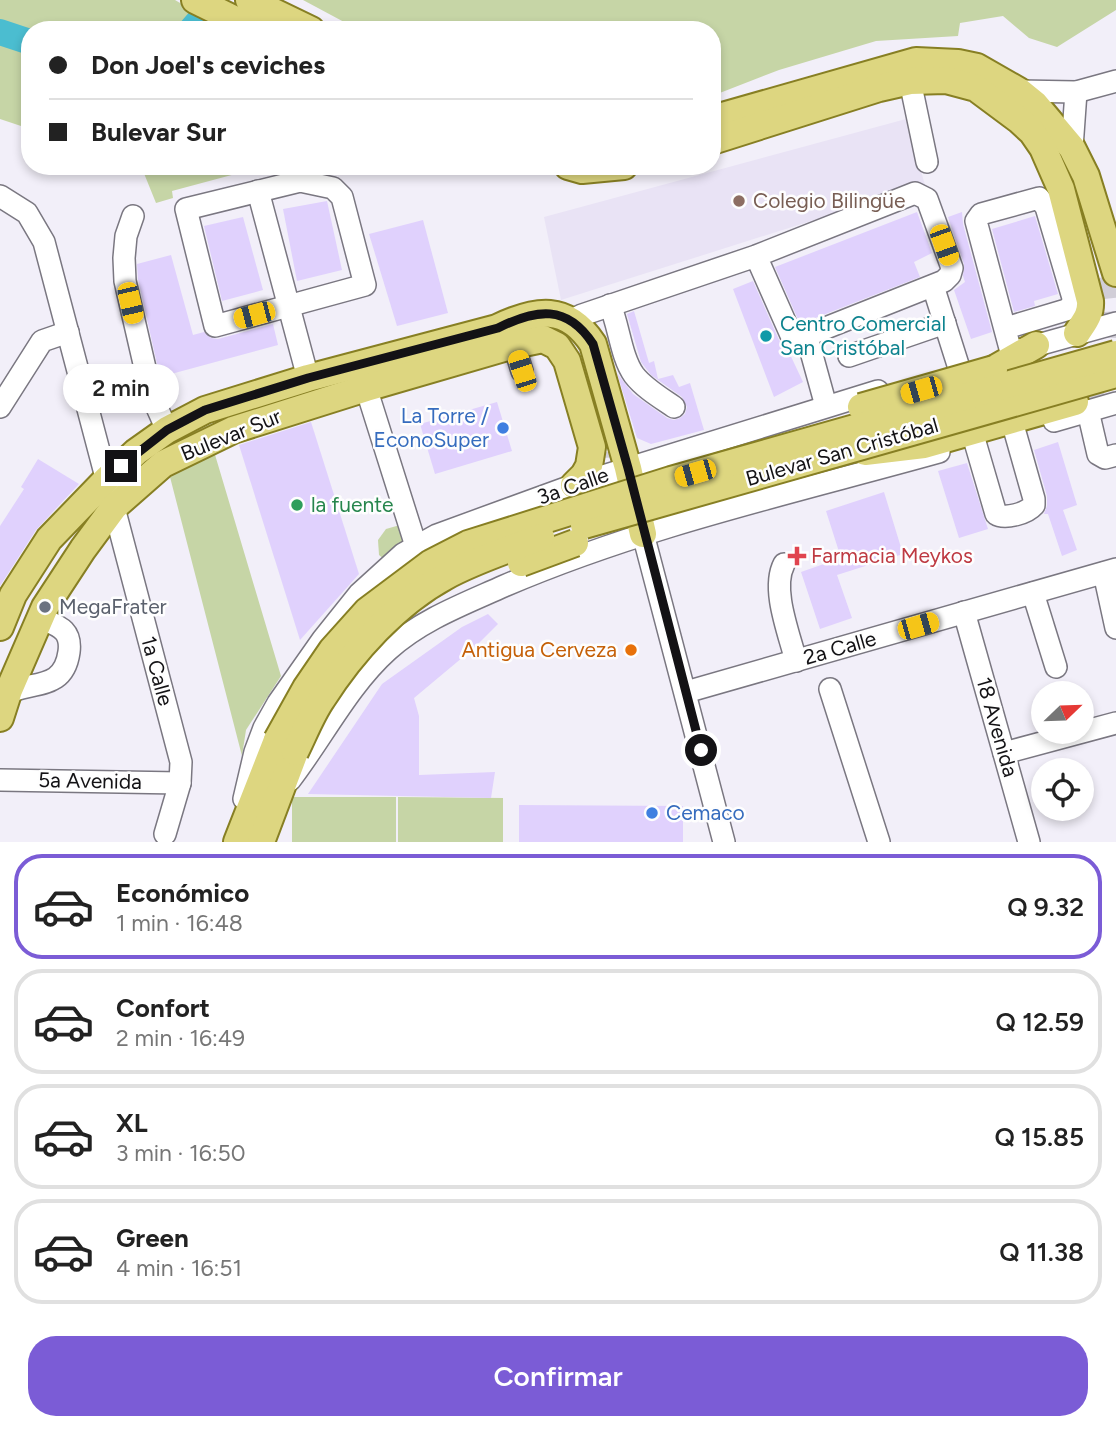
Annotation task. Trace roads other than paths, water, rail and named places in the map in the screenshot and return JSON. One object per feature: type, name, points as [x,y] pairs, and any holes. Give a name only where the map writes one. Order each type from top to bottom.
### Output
[{"type":"main road","points":[[195,0],[238,21]]},
{"type":"main road","points":[[249,0],[292,21]]},
{"type":"main road","points":[[721,137],[818,97],[916,61],[958,63],[977,67],[1019,91],[1048,117],[1066,141],[1086,211],[1110,275]]},
{"type":"main road","points":[[721,117],[910,81],[946,80],[976,88],[1032,132],[1043,148],[1061,189],[1090,301],[1091,310],[1077,333]]},
{"type":"main road","name":"Bulevar Sur","points":[[0,718],[5,693],[40,618],[82,549],[114,507],[163,464],[206,441],[292,410],[363,376],[506,336],[521,316],[556,314],[572,320]]},
{"type":"main road","points":[[572,320],[593,344],[618,460]]},
{"type":"main road","points":[[506,336],[538,326],[550,328],[571,340],[618,460],[643,534]]},
{"type":"main road","points":[[506,336],[543,339],[557,346],[567,361],[592,447],[589,466],[573,485]]},
{"type":"main road","name":"Bulevar San Cristóbal","points":[[236,842],[286,746],[306,688],[341,640],[367,611],[431,563],[468,544],[671,480],[1116,354]]},
{"type":"main road","points":[[671,480],[721,451],[1014,355]]},
{"type":"main road","name":"Bulevar San Cristóbal","points":[[261,842],[280,793],[286,746],[348,662],[420,592],[448,575],[539,538],[1116,374]]},
{"type":"main road","name":"Bulevar Sur","points":[[0,627],[13,595],[49,539],[136,452],[167,430],[205,410],[308,378],[363,376]]},
{"type":"main road","points":[[845,451],[871,452],[924,445],[1082,406]]},
{"type":"main road","points":[[383,626],[418,612],[444,594],[482,577],[575,543]]},
{"type":"street","points":[[1019,91],[1076,92],[1116,80]]},
{"type":"street","points":[[910,81],[927,162]]},
{"type":"street","points":[[1066,141],[1076,92]]},
{"type":"street","points":[[300,181],[333,188],[342,197],[365,285],[288,306],[215,326],[186,209],[300,181]]},
{"type":"street","points":[[258,191],[308,378]]},
{"type":"street","points":[[572,320],[756,256],[915,193],[927,199],[952,268],[950,275],[933,286],[798,339],[791,335],[756,256]]},
{"type":"street","points":[[1006,328],[1072,306],[1073,298],[1046,206],[1039,198],[981,214],[976,221],[1006,328],[1014,355]]},
{"type":"street","name":"1a Calle","points":[[2,200],[27,213],[44,242],[181,762],[180,782],[165,834]]},
{"type":"street","points":[[133,216],[126,236],[125,281],[150,394],[167,430]]},
{"type":"street","points":[[933,286],[959,368]]},
{"type":"street","points":[[610,305],[618,324],[628,365],[635,376],[674,407]]},
{"type":"street","name":"3a Calle","points":[[236,842],[255,752],[278,703],[359,594],[389,565],[416,546],[437,535],[573,485],[618,460],[771,424],[1116,323]]},
{"type":"street","points":[[849,356],[946,324]]},
{"type":"street","points":[[0,407],[42,341],[68,332]]},
{"type":"street","points":[[506,336],[522,371]]},
{"type":"street","points":[[807,337],[826,407]]},
{"type":"street","points":[[363,376],[416,546]]},
{"type":"street","points":[[280,793],[311,753],[352,691],[388,650],[418,628],[483,596],[549,568],[699,516],[1014,432],[1082,406],[1116,403]]},
{"type":"street","points":[[1082,406],[1098,454],[1105,458],[1116,455]]},
{"type":"street","points":[[771,424],[764,439],[770,463],[792,484],[807,489]]},
{"type":"street","points":[[975,442],[996,514],[1004,517],[1030,510],[1034,505],[1014,432]]},
{"type":"street","points":[[643,534],[724,842]]},
{"type":"street","points":[[437,535],[464,590],[483,596]]},
{"type":"street","points":[[784,564],[779,573],[779,592],[796,661]]},
{"type":"street","points":[[1110,571],[1116,628]]},
{"type":"street","name":"2a Calle","points":[[686,692],[1110,571]]},
{"type":"street","points":[[1033,593],[1056,667]]},
{"type":"street","name":"18 Avenida","points":[[964,612],[1029,842]]},
{"type":"street","points":[[5,693],[41,685],[60,675],[67,664],[69,637],[64,628],[40,618]]},
{"type":"street","points":[[830,689],[879,842]]},
{"type":"street","points":[[1004,753],[1116,723]]},
{"type":"street","name":"5a Avenida","points":[[0,780],[180,782]]},
{"type":"waterway","points":[[199,21],[204,15]]},
{"type":"waterway","points":[[0,32],[21,39]]},
{"type":"tunnel","points":[[1075,402],[1090,394],[1104,371],[1109,338],[1104,277]]},
{"type":"tunnel","points":[[603,496],[609,466],[608,452]]},
{"type":"place","name":"Colegio Bilingüe","points":[[739,201]]},
{"type":"place","name":"Centro Comercial San Cristóbal","points":[[766,336]]},
{"type":"place","name":"La Torre / EconoSuper","points":[[503,428]]},
{"type":"place","name":"la fuente","points":[[297,505]]},
{"type":"place","name":"Farmacia Meykos","points":[[797,556]]},
{"type":"place","name":"MegaFrater","points":[[45,607]]},
{"type":"place","name":"Antigua Cerveza","points":[[631,650]]},
{"type":"place","name":"Cemaco","points":[[652,813]]}]
